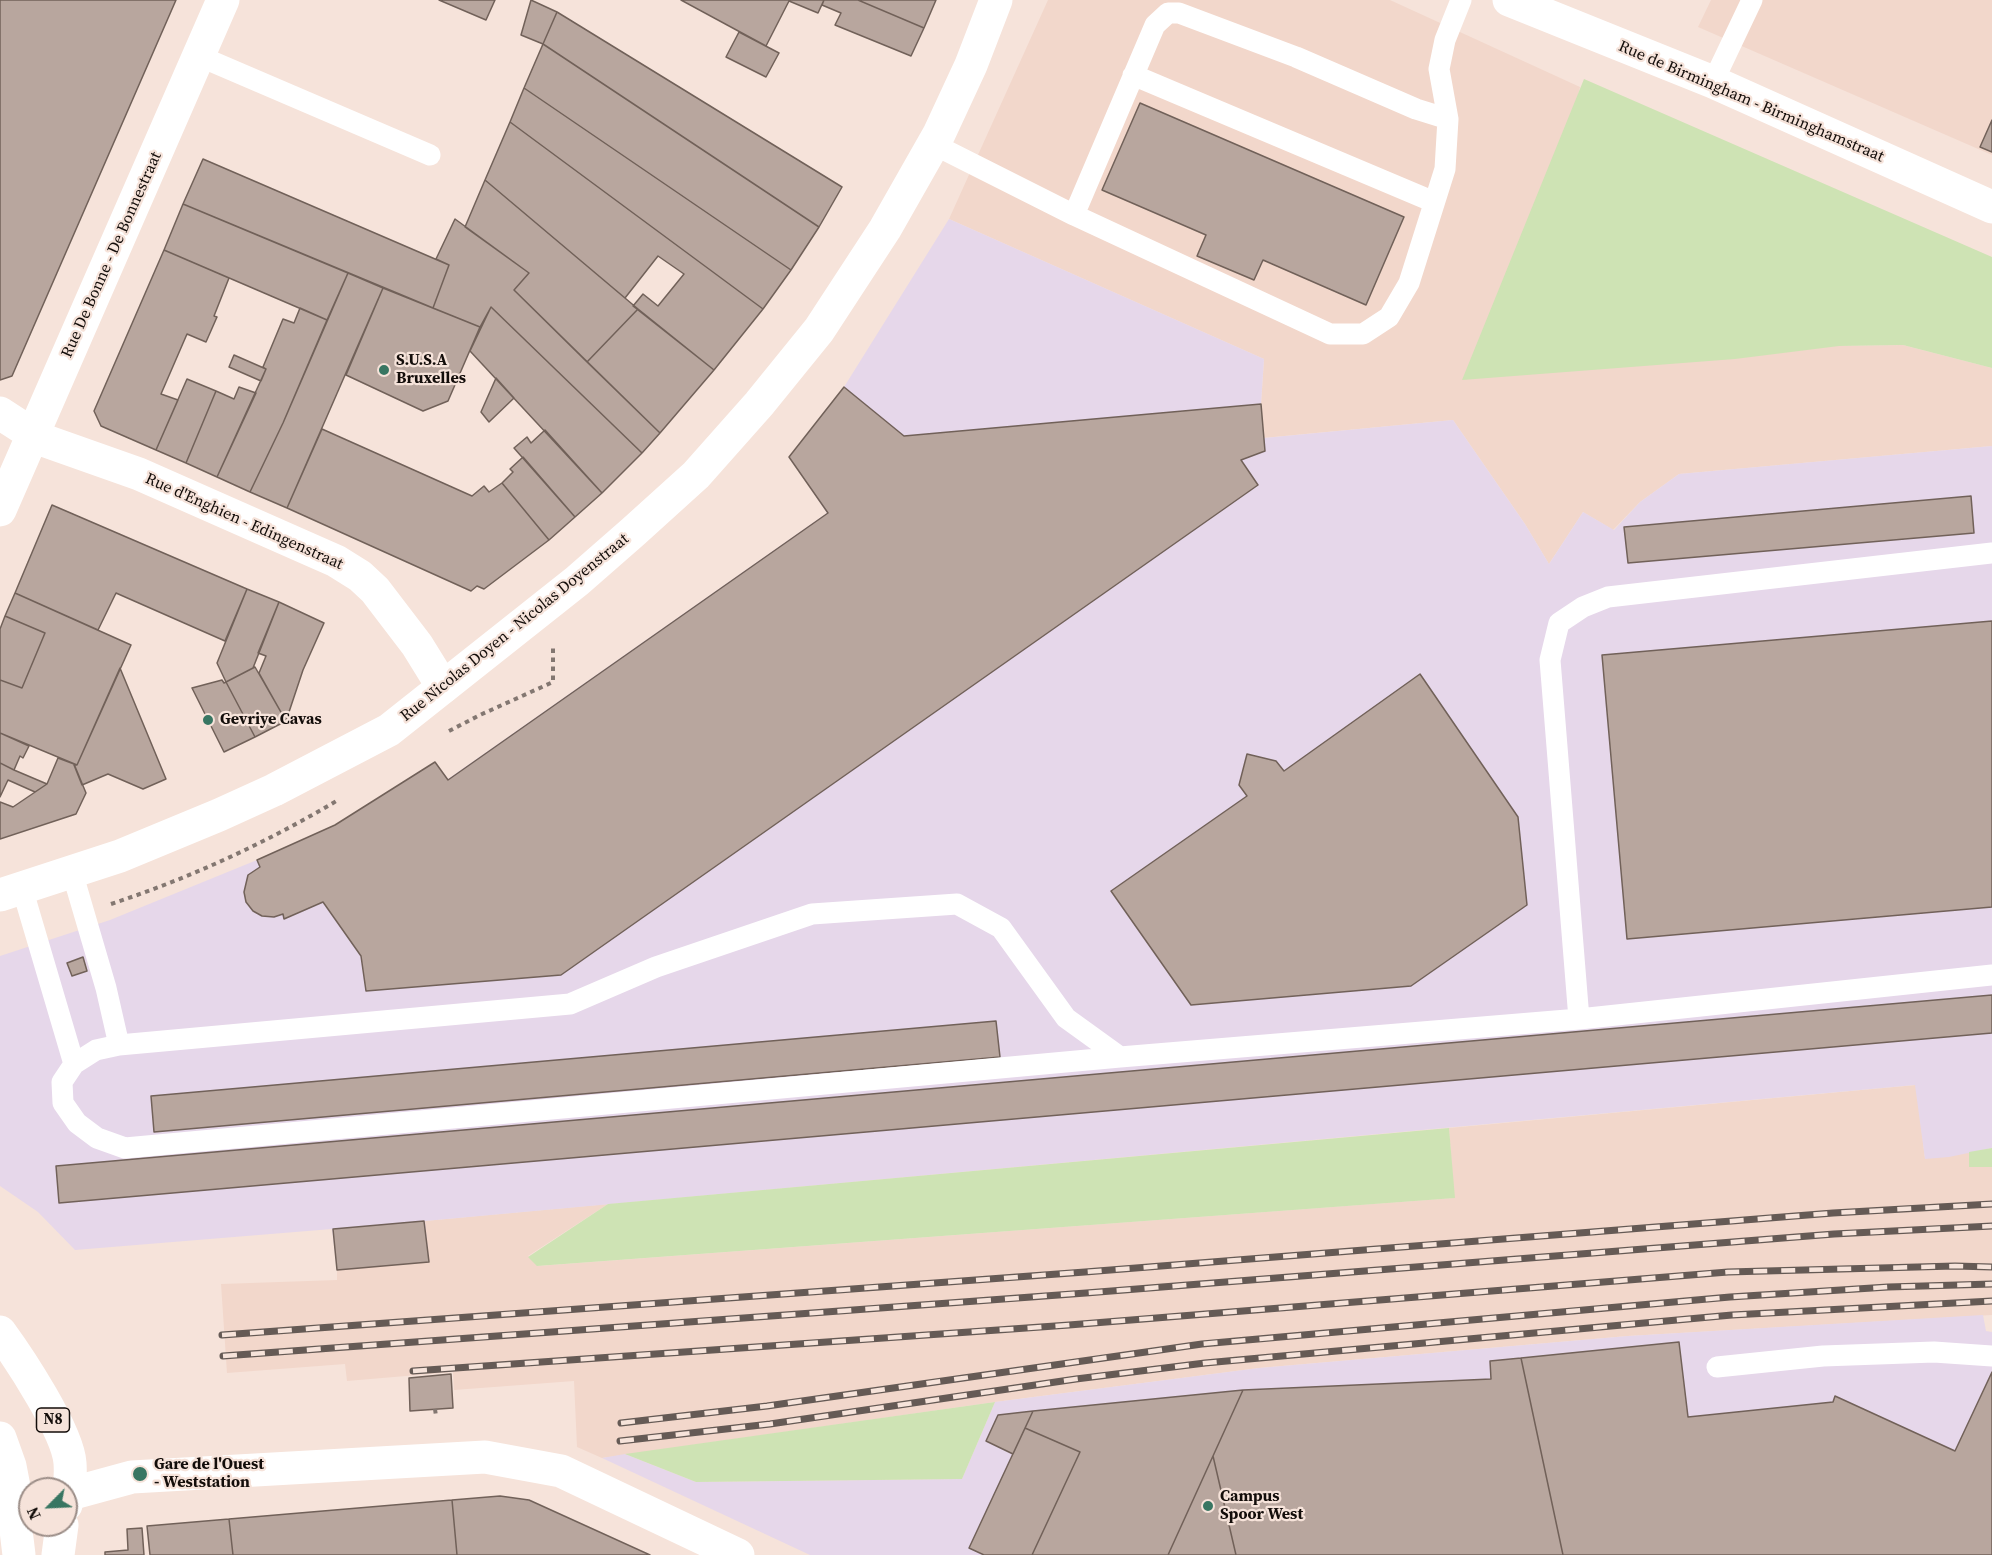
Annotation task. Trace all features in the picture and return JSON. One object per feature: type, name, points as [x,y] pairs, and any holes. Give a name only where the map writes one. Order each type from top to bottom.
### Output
[{"type":"street","name":"Rue De Bonne - De Bonnestraat","points":[[0,510],[223,0]]},
{"type":"street","name":"Rue Nicolas Doyen - Nicolas Doyenstraat","points":[[11,892],[120,856],[219,815],[274,790],[390,730],[578,581],[704,466],[759,404],[819,330],[885,229],[933,144],[970,65],[996,0]]},
{"type":"street","name":"Rue de Birmingham - Birminghamstraat","points":[[1509,0],[1713,82],[1992,207]]},
{"type":"street","name":"Rue d'Enghien - Edingenstraat","points":[[0,413],[54,444],[161,483],[311,550],[352,571],[375,590],[417,645],[443,687]]},
{"type":"street","name":"N8","points":[[0,1332],[20,1361],[60,1434],[70,1462],[69,1477]]},
{"type":"street","points":[[0,1438],[10,1466],[15,1492],[11,1523],[20,1555]]},
{"type":"street","points":[[78,1494],[132,1477],[485,1457],[561,1471],[738,1555]]},
{"type":"street","points":[[11,1523],[45,1555]]},
{"type":"street","points":[[58,1555],[60,1537]]},
{"type":"lane","points":[[933,144],[1074,215],[1330,333],[1363,334],[1389,317],[1409,283],[1445,169],[1448,119],[1439,69],[1445,40],[1461,0]]},
{"type":"lane","points":[[1713,82],[1752,0]]},
{"type":"lane","points":[[1074,215],[1155,25],[1168,13],[1179,12],[1296,57],[1416,109],[1448,119]]},
{"type":"lane","points":[[199,56],[430,155]]},
{"type":"lane","points":[[1133,75],[1434,202]]},
{"type":"lane","points":[[1579,1019],[1550,660],[1559,623],[1583,607],[1608,597],[1992,553]]},
{"type":"lane","points":[[72,872],[106,988],[119,1045]]},
{"type":"lane","points":[[11,892],[74,1064]]},
{"type":"lane","points":[[1120,1058],[1066,1018],[1001,928],[957,904],[812,914],[656,967],[570,1004],[119,1045],[96,1050],[74,1064],[62,1082],[63,1103],[77,1123],[98,1138],[125,1148],[1579,1019],[1992,975]]},
{"type":"lane","points":[[1717,1367],[1823,1356],[1934,1352],[1992,1356]]},
{"type":"path","points":[[435,1409],[436,1416]]},
{"type":"shaded area","points":[[1048,0],[1390,0],[1580,87],[1578,96],[1839,346],[1903,345],[1992,368],[1992,446],[1679,474],[1640,502],[1613,530],[1583,512],[1549,564],[1525,524],[1453,420],[1263,438],[1261,404],[1264,359],[949,219]]},
{"type":"shaded area","points":[[1711,0],[1992,0],[1992,155],[1698,27]]},
{"type":"shaded area","points":[[949,219],[1264,359],[1261,404],[1264,438],[1453,420],[1525,524],[1549,564],[1583,512],[1614,530],[1640,502],[1679,474],[1992,446],[1992,1148],[1949,1157],[1925,1159],[1915,1085],[425,1221],[429,1262],[337,1270],[332,1229],[75,1250],[38,1212],[0,1186],[0,956],[110,920],[257,860],[335,825],[435,762],[448,779],[827,513],[789,457],[844,387]]},
{"type":"shaded area","points":[[1916,1085],[1925,1158],[1969,1152],[1970,1167],[1992,1167],[1992,1315],[1628,1336],[1259,1368],[995,1402],[602,1458],[577,1447],[574,1381],[454,1390],[453,1372],[347,1381],[345,1364],[227,1373],[221,1284],[337,1280],[337,1270],[428,1262],[424,1221],[608,1204],[528,1256],[538,1266],[1454,1198],[1449,1128]]},
{"type":"shaded area","points":[[1983,1315],[1986,1331],[1992,1332],[1992,1555],[810,1555],[602,1458],[625,1454],[696,1482],[962,1479],[995,1402],[1259,1368],[1628,1336]]},
{"type":"green space","points":[[1584,79],[1992,257],[1992,368],[1903,345],[1839,346],[1735,359],[1462,380]]},
{"type":"green space","points":[[1449,1128],[1455,1198],[537,1266],[528,1257],[608,1204]]},
{"type":"green space","points":[[1992,1148],[1992,1167],[1969,1167],[1969,1152]]},
{"type":"green space","points":[[995,1402],[962,1479],[696,1482],[625,1454]]},
{"type":"building","points":[[0,0],[176,0],[12,376],[0,380]]},
{"type":"building","points":[[439,0],[495,0],[486,20]]},
{"type":"building","points":[[531,0],[557,12],[543,44],[521,35]]},
{"type":"building","points":[[681,0],[824,0],[818,13],[789,1],[766,46]]},
{"type":"building","points":[[824,0],[858,0],[924,28],[911,56],[835,25],[841,13],[822,5]]},
{"type":"building","points":[[858,0],[936,0],[924,28]]},
{"type":"building","points":[[557,12],[842,187],[819,227],[543,44]]},
{"type":"building","points":[[739,32],[779,53],[766,77],[726,57]]},
{"type":"building","points":[[543,44],[819,227],[791,270],[524,88]]},
{"type":"building","points":[[524,88],[791,270],[763,309],[510,122]]},
{"type":"building","points":[[1140,103],[1404,217],[1366,305],[1263,260],[1254,280],[1197,256],[1206,235],[1102,190]]},
{"type":"building","points":[[1992,120],[1992,152],[1980,147]]},
{"type":"building","points":[[510,122],[763,309],[714,370],[633,306],[643,294],[658,306],[684,274],[658,256],[625,298],[485,180]]},
{"type":"building","points":[[203,159],[449,265],[433,308],[183,204]]},
{"type":"building","points":[[485,180],[638,309],[587,362],[514,290],[529,273],[465,227]]},
{"type":"building","points":[[183,204],[348,273],[327,320],[164,250]]},
{"type":"building","points":[[455,219],[529,273],[514,290],[660,433],[642,453],[491,307],[480,327],[433,308],[449,265],[436,259]]},
{"type":"building","points":[[164,250],[229,278],[214,316],[217,317],[206,342],[187,334],[161,394],[178,400],[156,450],[101,426],[94,411]]},
{"type":"building","points":[[348,273],[383,288],[287,508],[250,492],[283,423]]},
{"type":"building","points":[[383,288],[480,327],[448,401],[423,411],[346,375]]},
{"type":"building","points":[[491,307],[642,453],[602,493],[470,351]]},
{"type":"building","points":[[300,308],[327,320],[283,423],[250,492],[217,477],[266,369],[263,367],[283,319],[294,323]]},
{"type":"building","points":[[638,309],[714,370],[660,433],[587,362]]},
{"type":"building","points":[[234,355],[266,369],[261,381],[229,367]]},
{"type":"building","points":[[496,378],[514,398],[489,422],[481,412]]},
{"type":"building","points":[[187,379],[216,391],[186,463],[156,450]]},
{"type":"building","points":[[239,387],[256,393],[217,477],[186,463],[216,391],[234,399]]},
{"type":"building","points":[[844,387],[904,436],[1261,404],[1265,451],[1241,460],[1258,485],[561,975],[366,991],[361,956],[323,902],[284,919],[283,914],[274,917],[262,916],[253,911],[246,902],[244,892],[248,875],[260,867],[257,860],[335,825],[435,762],[448,780],[828,513],[789,457]]},
{"type":"building","points":[[322,429],[472,496],[484,486],[489,492],[502,483],[549,540],[484,589],[477,586],[471,591],[287,508]]},
{"type":"building","points":[[545,430],[602,493],[575,517],[514,448],[527,437],[531,443]]},
{"type":"building","points":[[523,457],[575,517],[549,540],[502,483],[513,472],[510,469]]},
{"type":"building","points":[[1971,496],[1974,533],[1628,563],[1624,527]]},
{"type":"building","points":[[52,505],[247,589],[225,641],[116,593],[98,630],[15,593]]},
{"type":"building","points":[[247,589],[279,602],[253,668],[226,682],[217,663]]},
{"type":"building","points":[[15,593],[131,645],[77,765],[0,733],[0,680],[22,688],[45,633],[5,616]]},
{"type":"building","points":[[279,602],[324,623],[303,670],[286,721],[259,673],[266,656],[258,653]]},
{"type":"building","points":[[5,616],[45,633],[22,688],[0,680],[0,629]]},
{"type":"building","points":[[1992,621],[1992,907],[1627,939],[1602,655]]},
{"type":"building","points":[[255,667],[286,721],[255,737],[226,682]]},
{"type":"building","points":[[120,668],[166,779],[143,789],[108,774],[82,785],[74,765],[77,765]]},
{"type":"building","points":[[1420,674],[1518,817],[1527,905],[1411,986],[1191,1005],[1111,891],[1247,796],[1239,785],[1247,754],[1276,761],[1284,771]]},
{"type":"building","points":[[222,680],[226,682],[255,737],[224,752],[192,688]]},
{"type":"building","points":[[0,733],[29,746],[23,758],[20,756],[14,770],[0,763]]},
{"type":"building","points":[[58,758],[74,764],[86,793],[76,814],[0,839],[0,802],[13,807],[47,784]]},
{"type":"building","points":[[0,763],[47,784],[35,792],[8,780],[0,797]]},
{"type":"building","points":[[83,957],[87,971],[72,976],[67,963]]},
{"type":"building","points":[[1992,995],[1992,1033],[59,1203],[56,1166]]},
{"type":"building","points":[[996,1021],[1000,1057],[154,1132],[151,1096]]},
{"type":"building","points":[[424,1221],[429,1262],[337,1270],[333,1229]]},
{"type":"building","points":[[1679,1342],[1688,1417],[1833,1402],[1835,1396],[1955,1451],[1992,1372],[1992,1555],[1563,1555],[1521,1358]]},
{"type":"building","points":[[1521,1358],[1563,1555],[1236,1555],[1213,1456],[1243,1390],[1491,1379],[1490,1361]]},
{"type":"building","points":[[451,1374],[453,1408],[410,1411],[409,1378]]},
{"type":"building","points":[[1243,1390],[1168,1555],[1032,1555],[1080,1452],[1025,1428],[1033,1411]]},
{"type":"building","points":[[1033,1411],[1013,1454],[986,1441],[998,1415]]},
{"type":"building","points":[[1025,1428],[1080,1452],[1032,1555],[984,1555],[969,1548]]},
{"type":"building","name":"Campus Spoor West","points":[[1213,1456],[1236,1555],[1168,1555]]},
{"type":"building","points":[[500,1496],[529,1500],[650,1555],[457,1555],[452,1500]]},
{"type":"building","points":[[452,1500],[457,1555],[233,1555],[229,1519]]},
{"type":"building","points":[[229,1519],[233,1555],[150,1555],[147,1526]]},
{"type":"building","points":[[142,1528],[144,1555],[105,1555],[105,1552],[128,1550],[127,1529]]},
{"type":"railway","points":[[222,1335],[1085,1272],[1833,1213],[1992,1204]]},
{"type":"railway","points":[[223,1356],[1086,1293],[1834,1234],[1992,1226]]},
{"type":"railway","points":[[413,1371],[1069,1325],[1728,1272],[1992,1267]]},
{"type":"railway","points":[[621,1423],[767,1406],[1202,1344],[1730,1297],[1888,1287],[1992,1284]]},
{"type":"railway","points":[[620,1441],[770,1424],[1076,1379],[1205,1363],[1732,1315],[1992,1301]]},
{"type":"place","name":"S.U.S.A Bruxelles","points":[[384,370]]},
{"type":"place","name":"Gevriye Cavas","points":[[208,720]]},
{"type":"place","name":"Gare de l'Ouest - Weststation","points":[[140,1474]]},
{"type":"place","name":"Campus Spoor West","points":[[1208,1506]]}]
